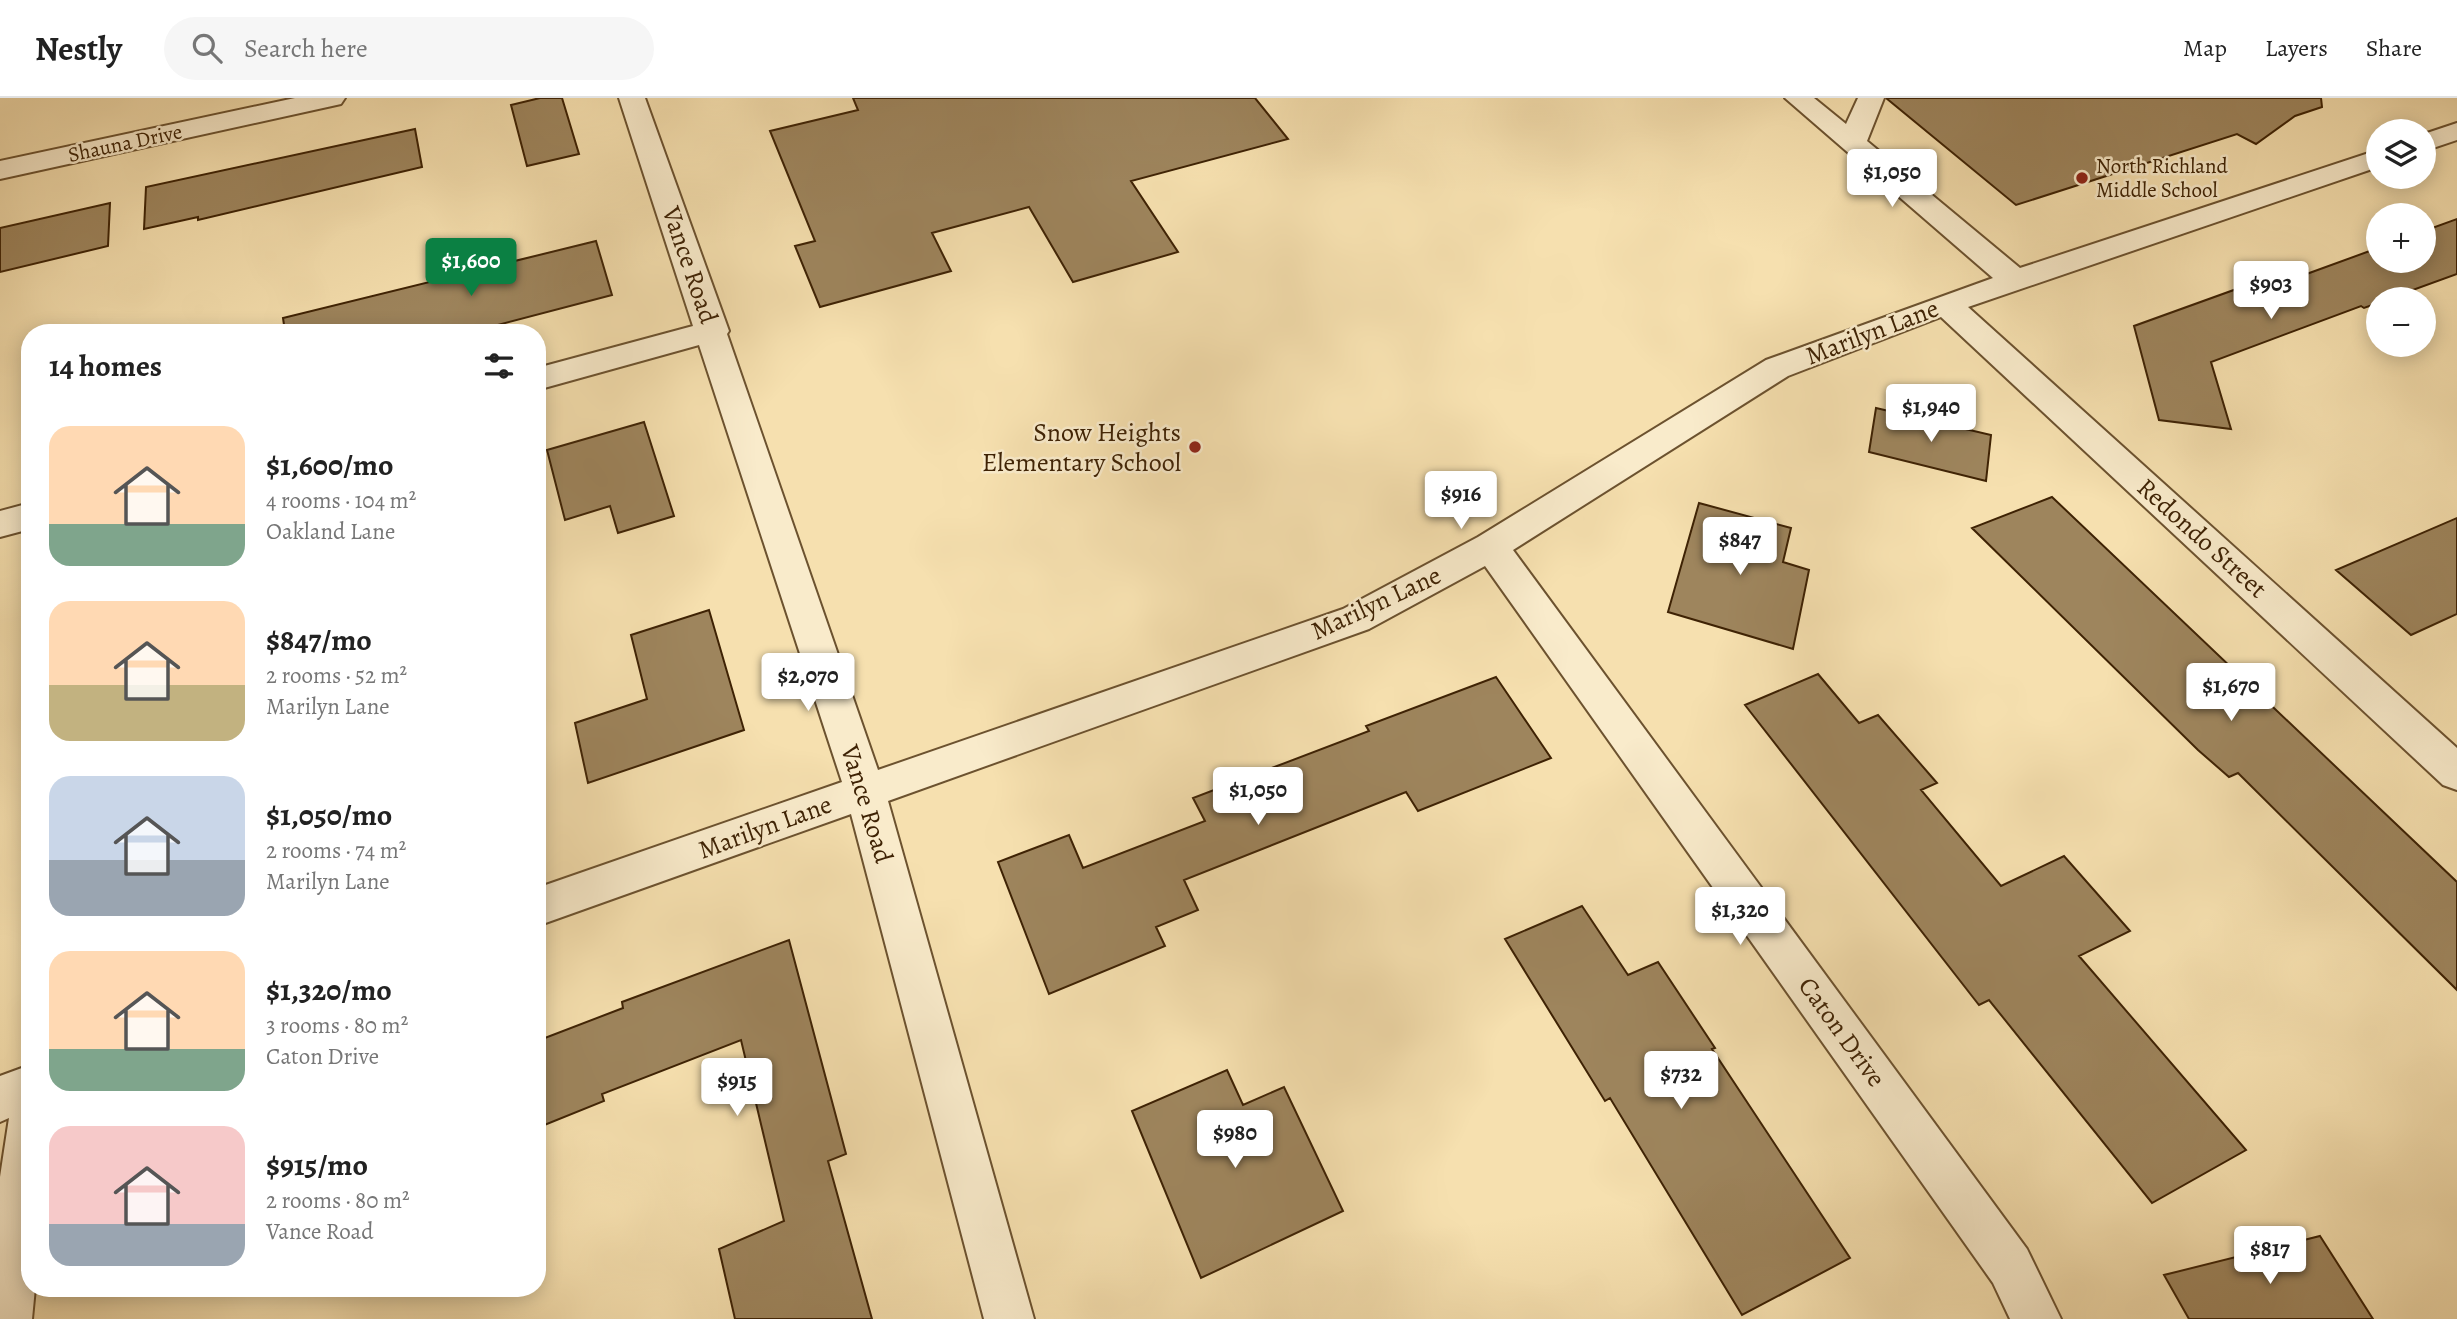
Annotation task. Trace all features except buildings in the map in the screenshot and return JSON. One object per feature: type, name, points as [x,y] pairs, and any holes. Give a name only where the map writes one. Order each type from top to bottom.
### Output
[{"type":"street","name":"Shauna Drive","points":[[0,170],[332,98]]},
{"type":"street","name":"Vance Road","points":[[632,98],[713,331],[865,791],[1009,1319]]},
{"type":"street","points":[[1798,98],[2017,282]]},
{"type":"street","points":[[1852,143],[1871,98]]},
{"type":"street","points":[[2436,138],[2457,131]]},
{"type":"street","name":"Marilyn Lane","points":[[546,904],[1356,619],[1491,547],[1777,368],[1946,304],[2366,162]]},
{"type":"street","name":"Redondo Street","points":[[1946,304],[2449,753]]},
{"type":"street","points":[[546,377],[713,331]]},
{"type":"street","points":[[0,524],[21,518]]},
{"type":"street","name":"Caton Drive","points":[[1491,547],[2010,1266],[2036,1319]]},
{"type":"street","points":[[0,1099],[21,1091]]},
{"type":"street","points":[[6,1319],[21,1197]]},
{"type":"place","name":"North Richland Middle School","points":[[2082,178]]},
{"type":"place","name":"Snow Heights Elementary School","points":[[1195,447]]}]
